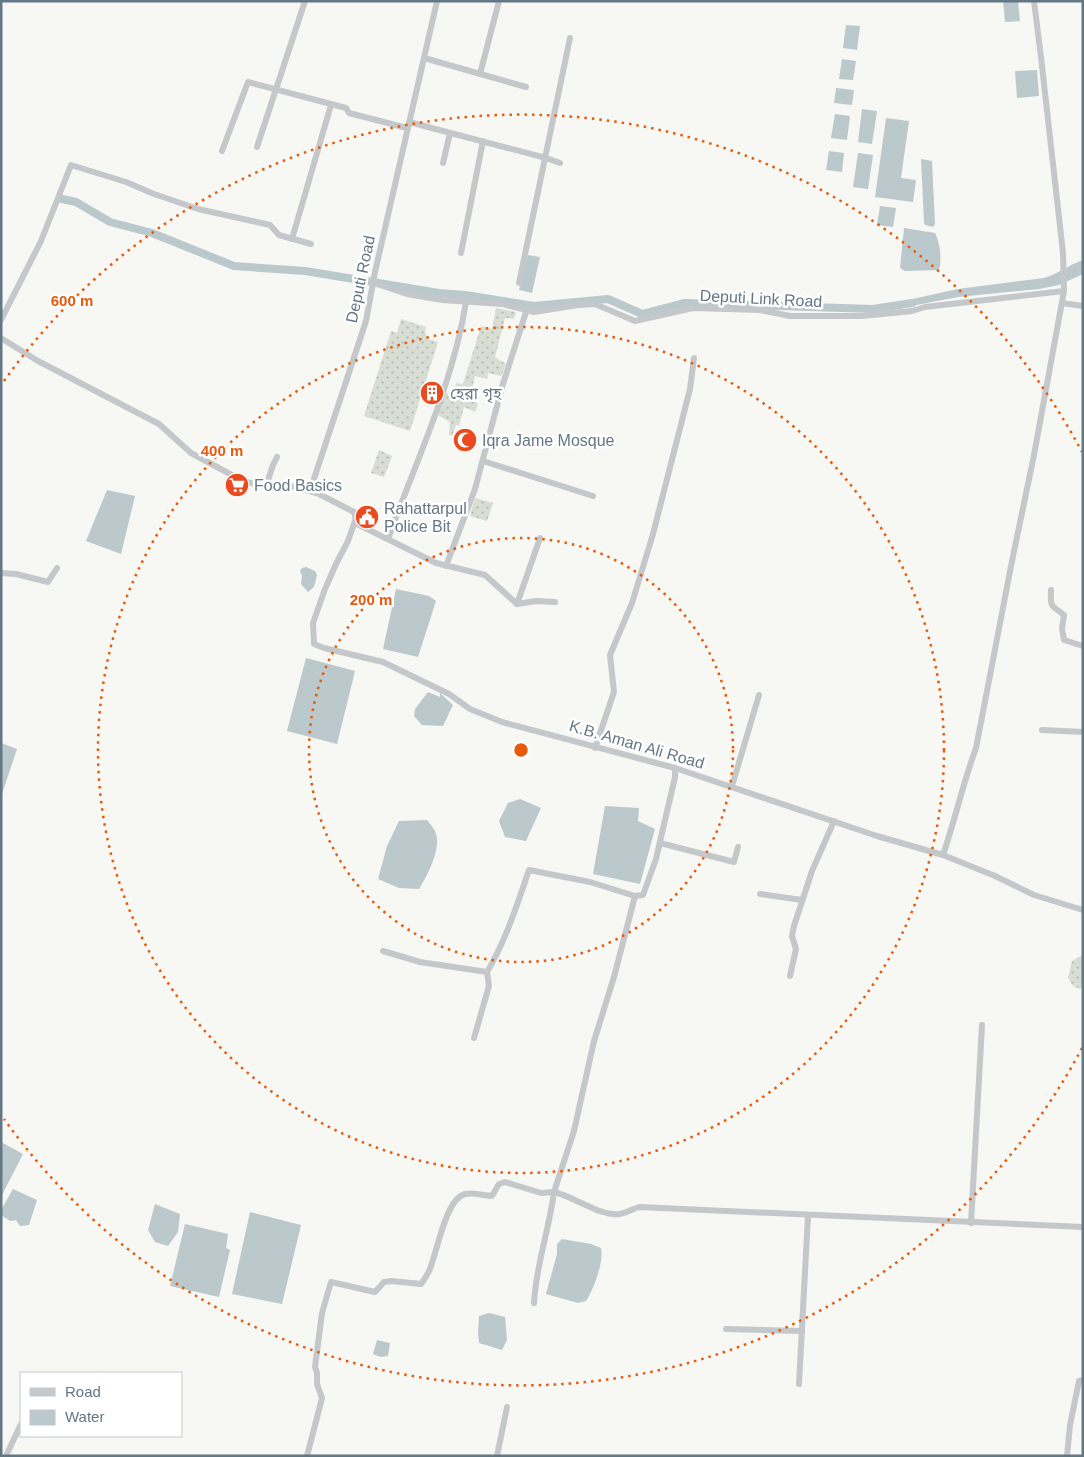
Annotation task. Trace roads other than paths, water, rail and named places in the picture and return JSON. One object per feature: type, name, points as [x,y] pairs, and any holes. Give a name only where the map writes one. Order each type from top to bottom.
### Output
[{"type":"street","points":[[257,147],[305,1]]},
{"type":"street","name":"Deputi Road","points":[[310,491],[366,321],[437,1]]},
{"type":"street","points":[[480,74],[499,1]]},
{"type":"street","points":[[943,855],[965,778],[976,748],[1062,303],[1063,253],[1042,57],[1034,1]]},
{"type":"street","points":[[519,283],[570,38]]},
{"type":"street","points":[[424,58],[526,87]]},
{"type":"street","points":[[222,151],[248,82],[346,108],[349,113],[450,133],[560,163]]},
{"type":"street","points":[[292,239],[331,105]]},
{"type":"street","points":[[443,163],[450,133]]},
{"type":"street","points":[[461,253],[482,142]]},
{"type":"street","points":[[1,320],[41,241],[72,165],[126,182],[198,209],[270,225],[279,235],[311,244]]},
{"type":"street","name":"Deputi Link Road","points":[[374,283],[407,294],[442,300],[503,304],[534,312],[595,304],[635,321],[693,308],[760,310],[790,316],[880,315],[1063,287]]},
{"type":"street","points":[[388,539],[435,416],[458,341],[466,302]]},
{"type":"street","points":[[1062,303],[1083,306]]},
{"type":"street","points":[[446,566],[475,489],[502,387],[526,312]]},
{"type":"street","points":[[1,338],[38,361],[159,424],[182,446],[212,465],[243,481],[266,486],[282,484],[310,491],[344,506],[354,512],[357,524],[446,566],[485,575],[517,604]]},
{"type":"street","points":[[595,748],[614,692],[610,655],[632,603],[653,534],[690,389],[694,358]]},
{"type":"street","points":[[266,486],[277,457]]},
{"type":"street","points":[[483,461],[594,496]]},
{"type":"street","name":"K.B. Aman Ali Road","points":[[356,518],[314,623],[314,644],[383,662],[449,694],[470,709],[502,722],[675,768],[732,786],[834,821],[943,855],[995,876],[1034,895],[1083,910]]},
{"type":"street","points":[[517,604],[540,538]]},
{"type":"street","points":[[1,572],[48,582],[57,568]]},
{"type":"street","points":[[1051,590],[1051,604],[1053,608],[1064,615],[1062,629],[1064,640],[1083,646]]},
{"type":"street","points":[[517,604],[536,601],[555,602]]},
{"type":"street","points":[[732,786],[759,695]]},
{"type":"street","points":[[1042,730],[1083,732]]},
{"type":"street","points":[[474,1038],[489,986],[487,972],[498,954],[510,927],[529,870],[590,882],[635,896],[643,895],[660,844],[675,777],[675,768]]},
{"type":"street","points":[[790,976],[796,950],[792,936],[802,900],[812,871],[834,821]]},
{"type":"street","points":[[660,844],[734,862],[738,847]]},
{"type":"street","points":[[760,894],[802,900]]},
{"type":"street","points":[[534,1303],[536,1277],[551,1215],[554,1192],[574,1132],[594,1041],[614,977],[635,896]]},
{"type":"street","points":[[384,951],[420,962],[487,972]]},
{"type":"street","points":[[972,1223],[982,1025]]},
{"type":"street","points":[[307,1456],[322,1398],[317,1384],[315,1367],[322,1313],[331,1282],[375,1292],[384,1282],[421,1284],[429,1272],[447,1218],[454,1204],[463,1195],[492,1196],[498,1184],[505,1182],[541,1194],[554,1192],[607,1214],[621,1214],[639,1207],[1083,1227]]},
{"type":"street","points":[[799,1384],[808,1216]]},
{"type":"street","points":[[726,1329],[802,1330]]},
{"type":"street","points":[[1067,1456],[1070,1425],[1079,1381],[1083,1380]]},
{"type":"street","points":[[497,1456],[507,1407]]},
{"type":"street","points":[[6,1456],[20,1426]]},
{"type":"water","points":[[1003,1],[1018,1],[1020,21],[1005,22]]},
{"type":"water","points":[[846,25],[860,26],[857,50],[843,48]]},
{"type":"water","points":[[842,59],[856,61],[853,80],[839,79]]},
{"type":"water","points":[[1037,70],[1039,96],[1017,98],[1015,71]]},
{"type":"water","points":[[836,88],[854,90],[852,105],[834,103]]},
{"type":"water","points":[[862,109],[877,111],[872,144],[858,142]]},
{"type":"water","points":[[835,114],[850,116],[847,140],[831,138]]},
{"type":"water","points":[[886,118],[909,121],[901,178],[916,180],[913,202],[875,197]]},
{"type":"water","points":[[829,151],[844,153],[842,172],[826,170]]},
{"type":"water","points":[[858,153],[873,155],[868,189],[853,187]]},
{"type":"water","points":[[921,159],[932,161],[935,224],[933,227],[925,225],[924,222]]},
{"type":"water","points":[[880,206],[896,208],[893,227],[877,225]]},
{"type":"water","points":[[904,228],[935,233],[940,251],[939,270],[905,271],[900,268]]},
{"type":"water","points":[[528,255],[540,257],[532,293],[519,290]]},
{"type":"water","points":[[1083,260],[1083,274],[1059,285],[1039,289],[958,297],[906,307],[903,305],[903,301],[958,289],[1044,278]]},
{"type":"water","points":[[107,490],[135,496],[121,554],[86,541]]},
{"type":"water","points":[[306,567],[315,571],[317,575],[314,587],[308,592],[301,584],[302,576],[300,571]]},
{"type":"water","points":[[396,589],[429,596],[436,601],[418,657],[383,649]]},
{"type":"water","points":[[306,658],[355,671],[337,744],[287,731]]},
{"type":"water","points":[[428,692],[440,697],[440,693],[453,705],[443,726],[422,725],[414,716],[415,709]]},
{"type":"water","points":[[1,743],[17,749],[1,797]]},
{"type":"water","points":[[520,799],[541,808],[526,841],[505,837],[499,821],[508,803]]},
{"type":"water","points":[[605,806],[639,808],[638,821],[655,829],[640,884],[593,874]]},
{"type":"water","points":[[427,820],[435,832],[437,848],[429,870],[419,889],[399,888],[378,879],[387,846],[399,821]]},
{"type":"water","points":[[1,1142],[23,1154],[1,1197]]},
{"type":"water","points":[[13,1189],[37,1200],[29,1225],[20,1226],[16,1220],[10,1221],[1,1215],[1,1210]]},
{"type":"water","points":[[155,1204],[180,1214],[178,1232],[168,1246],[155,1242],[148,1230]]},
{"type":"water","points":[[250,1212],[301,1225],[282,1304],[232,1294]]},
{"type":"water","points":[[185,1224],[228,1234],[226,1248],[230,1250],[219,1297],[170,1286]]},
{"type":"water","points":[[562,1239],[591,1244],[601,1248],[602,1254],[598,1275],[586,1301],[578,1303],[546,1294],[557,1254],[557,1244]]},
{"type":"water","points":[[489,1313],[505,1317],[507,1340],[502,1350],[479,1343],[479,1316]]},
{"type":"water","points":[[377,1340],[390,1343],[388,1356],[381,1357],[373,1354]]},
{"type":"waterway","points":[[62,199],[76,202],[110,222],[152,233],[234,266],[305,271],[439,293],[465,295],[534,306],[608,299],[642,314],[684,303],[873,309],[912,303]]},
{"type":"place","name":"হেরা গৃহ","points":[[432,393]]},
{"type":"place","name":"Iqra Jame Mosque","points":[[465,440]]},
{"type":"place","name":"Food Basics","points":[[237,485]]},
{"type":"place","name":"Rahattarpul Police Bit","points":[[367,517]]}]
